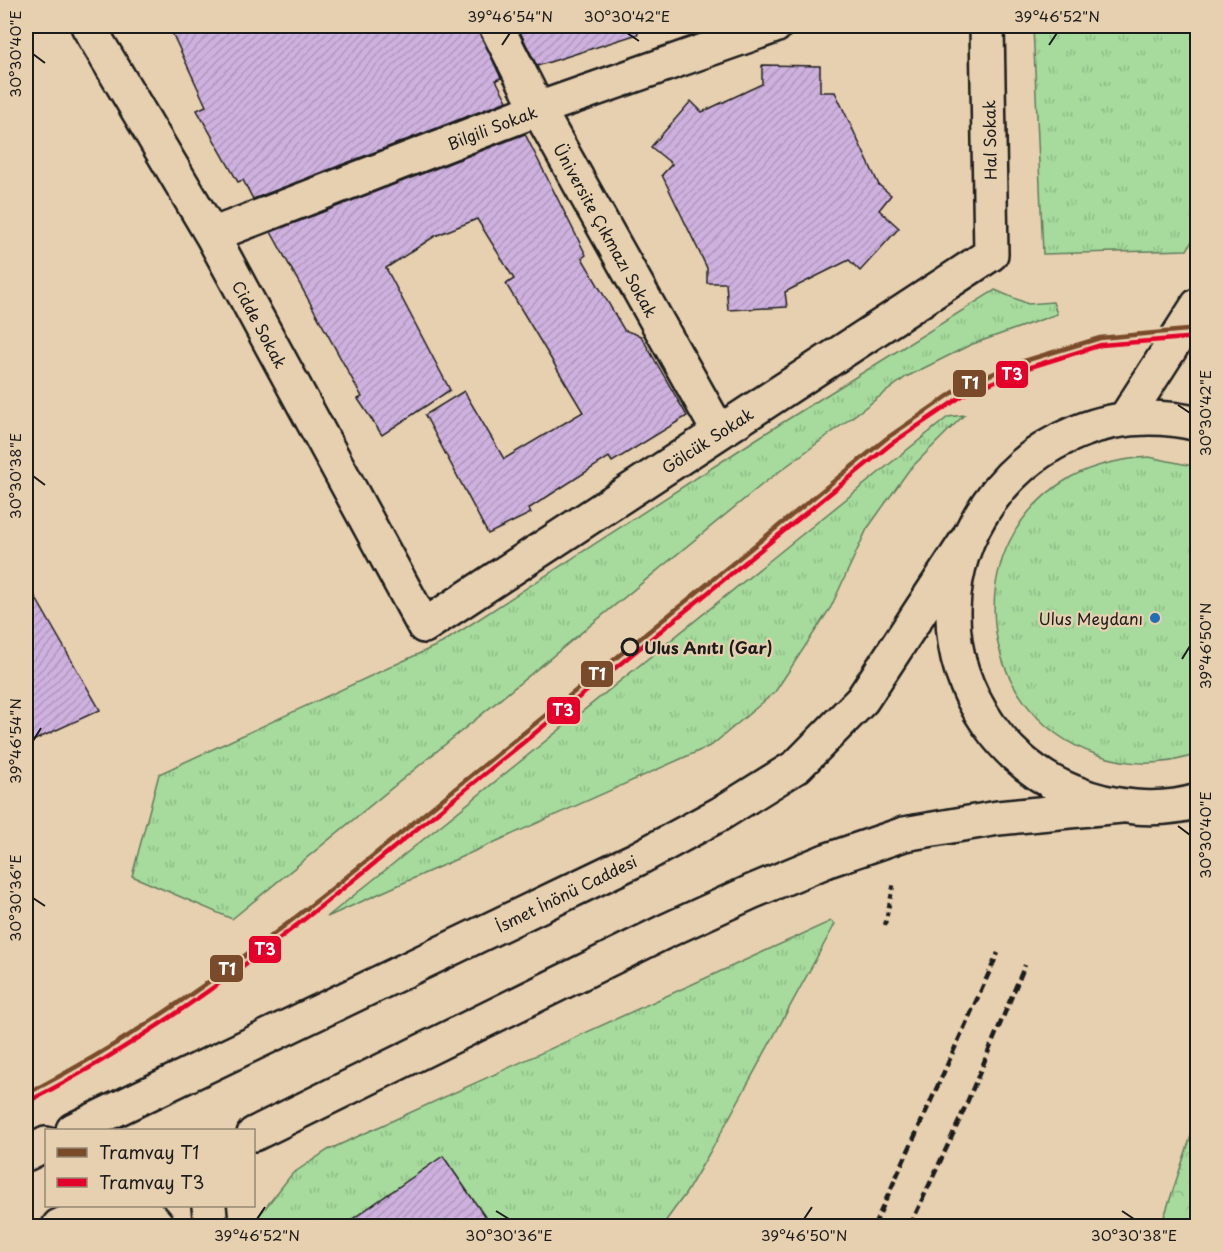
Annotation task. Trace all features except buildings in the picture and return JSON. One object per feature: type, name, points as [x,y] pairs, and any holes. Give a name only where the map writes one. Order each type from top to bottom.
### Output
[{"type":"main road","name":"Cidde Sokak","points":[[88,26],[212,235],[424,626]]},
{"type":"main road","name":"Üniversite Çıkmazı Sokak","points":[[496,26],[538,109],[719,432]]},
{"type":"main road","name":"Bilgili Sokak","points":[[212,235],[538,109],[775,26]]},
{"type":"main road","name":"Hal Sokak","points":[[987,26],[991,254]]},
{"type":"main road","name":"Gölcük Sokak","points":[[424,626],[991,254]]},
{"type":"main road","points":[[1125,419],[1197,305]]},
{"type":"main road","points":[[1196,801],[1158,808],[1121,806],[1092,800],[1039,775],[996,735],[979,711],[958,656],[954,627],[958,568],[967,540],[992,495],[1029,458],[1074,432],[1125,419],[1151,417],[1197,424]]},
{"type":"main road","name":"İsmet İnönü Caddesi","points":[[78,1129],[637,859],[720,814],[797,766],[862,700],[967,540]]},
{"type":"main road","points":[[255,1134],[666,932],[751,892],[828,860],[904,834],[998,818],[1121,806]]},
{"type":"main road","points":[[26,1154],[45,1144]]},
{"type":"main road","points":[[59,1227],[102,1207]]},
{"type":"main road","points":[[120,1207],[152,1219],[158,1227]]},
{"type":"main road","points":[[209,1207],[211,1227]]},
{"type":"green space","points":[[1033,26],[1197,26],[1197,232],[1187,250],[1043,254]]},
{"type":"green space","points":[[995,290],[1028,304],[1053,302],[1057,314],[970,345],[906,377],[764,483],[232,919],[132,876],[159,774],[442,643],[761,436]]},
{"type":"green space","points":[[964,415],[909,470],[867,529],[831,607],[775,692],[712,745],[327,917],[948,417]]},
{"type":"green space","points":[[1149,457],[1198,467],[1197,754],[1172,761],[1146,763],[1121,761],[1095,754],[1055,732],[1024,702],[1004,664],[995,623],[997,581],[1010,541],[1034,506],[1080,472],[1108,463]]},
{"type":"green space","points":[[831,921],[835,924],[717,1140],[686,1193],[662,1226],[251,1226],[292,1174],[328,1150]]},
{"type":"green space","points":[[1197,1118],[1197,1226],[1161,1226]]},
{"type":"railway","points":[[874,1226],[998,953]]},
{"type":"railway","points":[[910,1226],[960,1119],[1025,965]]},
{"type":"tram line","name":"T1","points":[[26,1094],[140,1029],[299,915],[887,438],[961,387],[1021,362],[1100,338],[1198,329]]},
{"type":"tram line","name":"T3","points":[[29,1101],[87,1070],[143,1035],[250,961],[891,444],[965,394],[1024,369],[1101,345],[1198,337]]},
{"type":"place","name":"Ulus Meydanı","points":[[1155,618]]},
{"type":"place","name":"Ulus Anıtı (Gar)","points":[[630,647]]}]
